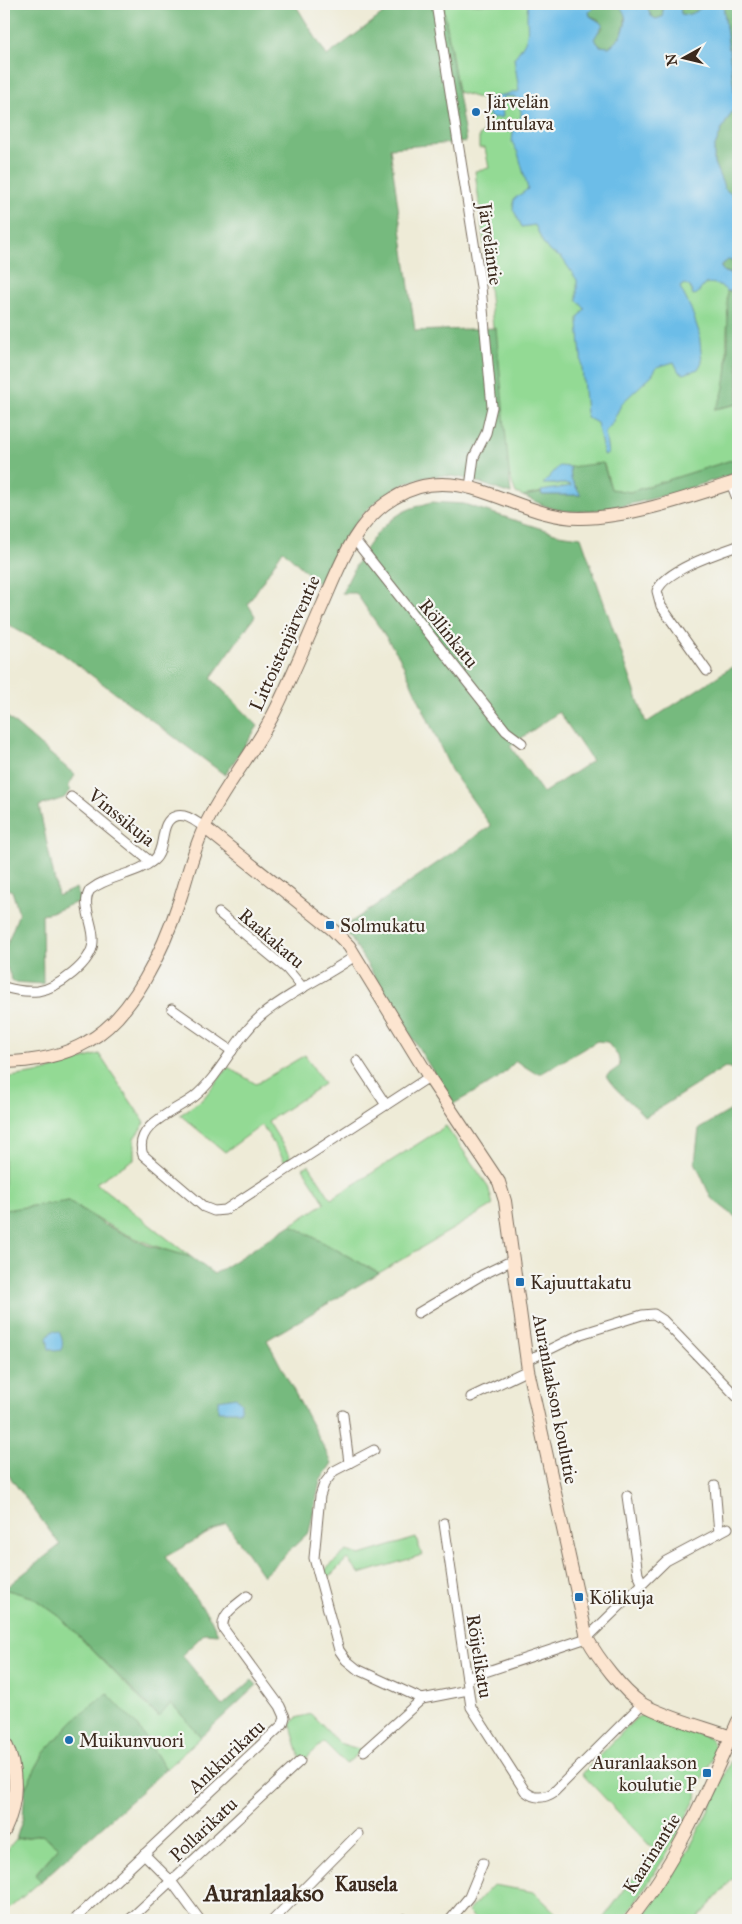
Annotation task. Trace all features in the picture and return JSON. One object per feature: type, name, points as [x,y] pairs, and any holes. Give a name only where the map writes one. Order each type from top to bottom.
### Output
[{"type":"street","name":"Järveläntie","points":[[436,4],[481,287],[492,407],[486,433],[474,457],[470,487]]},
{"type":"street","name":"Littoistenjärventie","points":[[4,1062],[43,1058],[82,1044],[98,1035],[122,1011],[145,979],[161,950],[204,827],[274,714],[343,557],[354,539],[377,511],[394,498],[413,489],[444,483],[470,487],[540,513],[584,518],[631,511],[735,482]]},
{"type":"street","points":[[735,482],[738,502]]},
{"type":"street","name":"Röllinkatu","points":[[354,539],[506,731],[522,743]]},
{"type":"street","points":[[707,670],[661,606],[657,591],[663,581],[681,570],[738,546]]},
{"type":"street","name":"Vinssikuja","points":[[71,797],[152,862]]},
{"type":"street","points":[[4,987],[40,991],[58,982],[76,969],[89,955],[93,945],[86,901],[90,890],[152,862],[159,852],[166,825],[172,818],[179,816],[188,817],[204,827]]},
{"type":"street","name":"Auranlaakson koulutie","points":[[204,827],[338,934],[355,956],[428,1077],[502,1188],[527,1365],[587,1638],[597,1654],[642,1704],[731,1737]]},
{"type":"street","name":"Raakakatu","points":[[219,913],[287,969],[303,988]]},
{"type":"street","points":[[355,956],[260,1016],[200,1091],[150,1127],[141,1142],[143,1155],[211,1211],[221,1211],[232,1207],[428,1077]]},
{"type":"street","points":[[172,1008],[232,1051]]},
{"type":"street","points":[[357,1061],[386,1105]]},
{"type":"street","points":[[418,1313],[489,1270],[513,1260]]},
{"type":"street","points":[[471,1398],[580,1334],[642,1315],[654,1314],[663,1320],[738,1398]]},
{"type":"street","points":[[343,1415],[349,1463]]},
{"type":"street","points":[[374,1450],[334,1471],[324,1484],[318,1502],[314,1542],[316,1566],[335,1637],[342,1655],[357,1669],[422,1699]]},
{"type":"street","points":[[715,1486],[719,1532]]},
{"type":"street","points":[[627,1496],[638,1574],[642,1583]]},
{"type":"street","name":"Röijelikatu","points":[[444,1523],[468,1690],[473,1712],[519,1783],[529,1794],[542,1797],[551,1795],[642,1704]]},
{"type":"street","points":[[467,1678],[587,1638],[642,1583],[675,1555],[728,1528]]},
{"type":"street","name":"Ankkurikatu","points":[[74,1920],[279,1729],[285,1720],[280,1706],[223,1628],[222,1622],[226,1614],[247,1596]]},
{"type":"street","points":[[364,1751],[422,1699],[468,1690]]},
{"type":"street","name":"Kaarinantie","points":[[630,1920],[676,1854],[704,1801],[738,1721]]},
{"type":"street","points":[[4,1740],[10,1756],[16,1784],[13,1811],[4,1832]]},
{"type":"street","name":"Pollarikatu","points":[[129,1920],[300,1761]]},
{"type":"street","points":[[273,1920],[358,1834]]},
{"type":"street","points":[[144,1854],[171,1882],[200,1920]]},
{"type":"street","points":[[450,1920],[469,1897],[483,1863]]},
{"type":"green space","points":[[4,4],[295,4],[327,56],[396,4],[443,4],[466,142],[390,148],[415,331],[496,328],[511,494],[473,481],[449,476],[419,479],[392,490],[368,509],[349,532],[321,586],[283,550],[248,604],[255,616],[211,678],[258,726],[225,775],[59,651],[24,634],[4,621]]},
{"type":"green space","points":[[443,4],[680,4],[680,10],[696,13],[708,4],[723,4],[732,197],[738,200],[738,262],[728,260],[720,266],[738,276],[738,291],[734,293],[728,322],[726,383],[720,402],[715,409],[738,404],[738,458],[630,492],[611,489],[604,464],[551,484],[570,484],[572,486],[523,496],[516,493],[505,456],[499,417],[496,357],[475,171],[489,168],[485,148],[479,148],[479,136],[483,133],[485,100],[458,92]]},
{"type":"green space","points":[[598,4],[616,6],[625,13],[625,24],[622,33],[609,47],[600,46],[594,39],[596,34],[603,28],[598,19],[590,16],[589,12]]},
{"type":"green space","points":[[645,4],[664,4],[662,17],[656,19],[651,16]]},
{"type":"green space","points":[[680,4],[708,4],[695,13],[685,15],[681,14]]},
{"type":"green space","points":[[723,4],[738,4],[738,200],[725,189],[714,163],[714,149],[722,129],[736,105]]},
{"type":"green space","points":[[728,260],[738,262],[738,276],[721,270],[723,262]]},
{"type":"green space","points":[[727,291],[738,291],[738,404],[714,409],[720,400],[724,387],[728,354]]},
{"type":"green space","points":[[738,458],[738,472],[674,493],[599,510],[559,510],[523,496],[541,493],[542,495],[581,495],[571,479],[570,467],[603,463],[611,489],[630,492]]},
{"type":"green space","points":[[431,502],[464,504],[558,534],[581,537],[646,723],[738,663],[738,1070],[725,1067],[645,1117],[614,1087],[606,1076],[620,1066],[618,1056],[607,1042],[597,1041],[542,1073],[535,1073],[516,1061],[498,1079],[453,1104],[344,927],[491,826],[451,770],[399,656],[356,593],[342,593],[360,558],[375,536],[394,518],[405,511]],"holes":[[[559,712],[592,761],[543,793],[510,746]]]},
{"type":"green space","points":[[4,714],[75,775],[68,787],[71,790],[64,798],[39,806],[58,896],[76,888],[80,901],[42,914],[43,984],[13,982],[4,961],[4,952],[19,913],[12,891],[4,887]]},
{"type":"green space","points":[[99,1054],[145,1123],[134,1138],[134,1159],[96,1183],[191,1257],[127,1235],[69,1201],[4,1210],[4,1078],[43,1072]]},
{"type":"green space","points":[[305,1055],[324,1084],[268,1121],[291,1158],[285,1162],[262,1125],[225,1152],[180,1115],[203,1099],[228,1067],[256,1084]]},
{"type":"green space","points":[[738,1106],[738,1219],[711,1198],[695,1162],[699,1129]]},
{"type":"green space","points":[[446,1126],[488,1186],[493,1205],[379,1273],[291,1225],[325,1203],[303,1168],[309,1165],[331,1199]]},
{"type":"green space","points":[[69,1201],[105,1225],[147,1245],[191,1257],[214,1274],[291,1225],[379,1273],[267,1340],[332,1463],[320,1481],[309,1532],[263,1576],[226,1523],[165,1557],[211,1619],[218,1634],[205,1633],[182,1655],[223,1706],[252,1680],[257,1685],[201,1737],[171,1703],[159,1717],[59,1616],[32,1597],[4,1589],[60,1545],[4,1469],[4,1210]]},
{"type":"green space","points":[[416,1538],[422,1555],[360,1574],[347,1559],[325,1581],[322,1573],[346,1551],[360,1555]]},
{"type":"green space","points":[[4,1589],[32,1597],[59,1616],[158,1717],[171,1703],[201,1737],[166,1769],[137,1725],[73,1721],[44,1753],[25,1788],[21,1760],[4,1724]]},
{"type":"green space","points":[[107,1693],[137,1725],[166,1769],[41,1881],[35,1875],[59,1847],[42,1835],[16,1839],[23,1817],[25,1788],[44,1753],[73,1721]]},
{"type":"green space","points":[[650,1712],[710,1739],[717,1750],[699,1786],[697,1796],[667,1854],[623,1920],[602,1920],[654,1850],[582,1774],[636,1718]]},
{"type":"green space","points":[[311,1714],[339,1743],[362,1750],[346,1764],[324,1742],[301,1763],[291,1725],[296,1718]]},
{"type":"green space","points":[[738,1745],[738,1873],[696,1920],[639,1920],[655,1901],[683,1859]]},
{"type":"green space","points":[[42,1835],[59,1847],[35,1874],[41,1881],[4,1913],[4,1853],[16,1839]]},
{"type":"green space","points":[[493,1885],[534,1892],[563,1920],[476,1920],[468,1912]]},
{"type":"water","points":[[528,4],[598,4],[589,12],[590,16],[603,24],[594,39],[600,46],[609,47],[623,32],[626,19],[620,8],[614,4],[646,4],[651,16],[656,19],[662,17],[664,4],[680,4],[681,14],[685,15],[691,14],[709,4],[723,4],[736,105],[722,129],[714,149],[714,163],[725,189],[738,200],[738,262],[728,260],[720,266],[724,272],[738,276],[738,291],[727,291],[717,284],[709,283],[705,284],[697,294],[693,295],[690,287],[685,284],[680,287],[691,309],[699,332],[702,362],[698,369],[684,374],[679,372],[674,362],[657,367],[652,375],[622,403],[611,425],[605,432],[608,454],[604,455],[597,423],[588,418],[586,413],[578,323],[578,318],[585,309],[577,300],[577,280],[562,258],[549,251],[535,225],[522,227],[513,209],[514,199],[528,189],[518,153],[512,142],[513,132],[521,116],[521,111],[515,97],[506,96],[501,99],[503,117],[490,118],[486,99],[519,91],[514,58],[527,37]]},
{"type":"water","points":[[559,466],[570,467],[571,479],[581,495],[542,495],[541,491],[571,486],[570,484],[543,484]]},
{"type":"water","points":[[52,1331],[59,1332],[62,1338],[61,1350],[49,1349],[47,1338]]},
{"type":"water","points":[[236,1397],[241,1403],[241,1411],[218,1411],[218,1400]]},
{"type":"place","name":"Järvelän lintulava","points":[[476,112]]},
{"type":"place","name":"Solmukatu","points":[[330,925]]},
{"type":"place","name":"Kajuuttakatu","points":[[520,1282]]},
{"type":"place","name":"Kölikuja","points":[[579,1597]]},
{"type":"place","name":"Muikunvuori","points":[[69,1740]]},
{"type":"place","name":"Auranlaakson koulutie P","points":[[707,1773]]},
{"type":"district","name":"Kausela","points":[[366,1884]]},
{"type":"district","name":"Auranlaakso","points":[[264,1893]]}]
